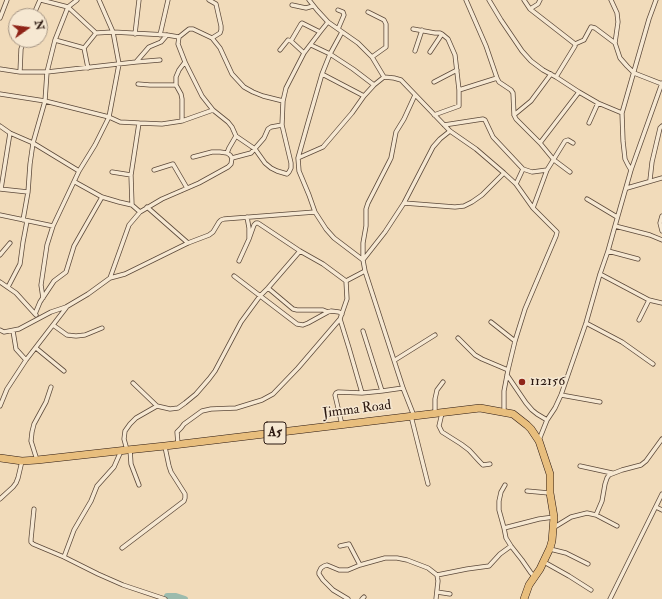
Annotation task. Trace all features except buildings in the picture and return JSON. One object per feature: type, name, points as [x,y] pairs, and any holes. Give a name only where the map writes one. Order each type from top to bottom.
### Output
[{"type":"highway","name":"Jimma Road","points":[[0,458],[22,461],[37,460],[480,408],[513,414],[531,429],[538,441],[550,474],[550,494],[554,517],[550,548],[529,585],[524,599]]},
{"type":"street","points":[[0,18],[7,0]]},
{"type":"street","points":[[40,0],[68,7],[96,33],[114,32],[178,37],[189,29],[193,29],[212,38],[220,48],[232,74],[244,87],[258,94],[283,101]]},
{"type":"street","points":[[8,287],[20,264],[30,164],[33,143],[45,101],[47,72],[55,40],[68,7],[77,0]]},
{"type":"street","points":[[43,298],[41,285],[47,245],[53,226],[79,171],[95,145],[109,117],[119,64],[114,32],[100,0]]},
{"type":"street","points":[[135,34],[139,0]]},
{"type":"street","points":[[160,35],[168,0]]},
{"type":"street","points":[[209,0],[216,4],[222,26],[220,33],[212,38]]},
{"type":"street","points":[[309,0],[328,22],[358,43],[372,57],[384,78]]},
{"type":"street","points":[[466,0],[486,46],[499,82],[513,93],[514,115],[516,119],[540,143],[554,160],[570,172]]},
{"type":"street","points":[[489,0],[500,20],[531,61],[579,92],[622,113]]},
{"type":"street","points":[[524,0],[530,9],[575,44]]},
{"type":"street","points":[[530,9],[538,4],[540,0]]},
{"type":"street","points":[[538,441],[547,420],[561,395],[586,324],[631,170],[662,83],[634,73],[620,58],[615,43],[618,22],[617,14],[611,0]]},
{"type":"street","points":[[631,170],[625,159],[622,113],[649,19],[656,0]]},
{"type":"street","points":[[292,5],[306,8],[313,6]]},
{"type":"street","points":[[338,10],[343,12],[344,16],[338,29]]},
{"type":"street","points":[[368,12],[384,20],[386,24],[386,47],[372,57]]},
{"type":"street","points":[[178,37],[178,44],[185,62],[202,96],[213,110],[228,122],[236,136],[255,148],[265,163],[271,168],[286,174],[292,168],[282,125],[283,101],[286,88],[304,53],[328,22]]},
{"type":"street","points":[[280,50],[288,40],[290,41],[301,24],[320,32]]},
{"type":"street","points":[[556,77],[575,44],[584,40],[592,27],[615,43]]},
{"type":"street","points":[[413,29],[442,34],[448,39],[455,55],[458,70],[459,104],[458,106],[434,115]]},
{"type":"street","points":[[414,51],[422,30]]},
{"type":"street","points":[[342,32],[330,54],[322,74],[298,158],[299,170],[315,212],[326,229],[334,238],[363,260]]},
{"type":"street","points":[[88,68],[84,48],[96,33]]},
{"type":"street","points":[[430,52],[442,34]]},
{"type":"street","points":[[136,62],[149,47],[161,42],[167,35]]},
{"type":"street","points":[[55,40],[84,48]]},
{"type":"street","points":[[290,41],[304,53]]},
{"type":"street","points":[[311,45],[330,54],[374,85]]},
{"type":"street","points":[[20,72],[21,48]]},
{"type":"street","points":[[0,69],[20,72],[47,72],[160,60]]},
{"type":"street","points":[[182,121],[182,99],[176,85],[176,77],[185,62]]},
{"type":"street","points":[[434,82],[458,70]]},
{"type":"street","points":[[322,74],[364,96]]},
{"type":"street","points":[[514,115],[531,101],[551,74]]},
{"type":"street","points":[[298,158],[323,146],[374,85],[384,78],[394,78],[401,80],[450,131],[476,149],[516,184],[533,208],[555,230],[557,234],[525,310],[515,341],[503,395],[504,412]]},
{"type":"street","points":[[459,90],[497,78]]},
{"type":"street","points":[[138,84],[150,86],[176,85]]},
{"type":"street","points":[[540,143],[579,92]]},
{"type":"street","points":[[0,94],[45,101],[109,117],[120,122],[139,124],[162,124],[182,121],[213,110]]},
{"type":"street","points":[[415,95],[396,132],[391,158],[366,209],[363,260],[365,271],[412,416],[428,484]]},
{"type":"street","points":[[589,122],[598,102]]},
{"type":"street","points":[[444,125],[483,119],[485,120],[493,138],[522,169],[532,172],[548,170]]},
{"type":"street","points":[[132,205],[130,176],[139,124]]},
{"type":"street","points":[[232,158],[251,153],[270,127],[274,125],[282,125]]},
{"type":"street","points":[[0,126],[10,133],[33,143],[79,171]]},
{"type":"street","points":[[650,180],[652,162],[660,128],[662,126]]},
{"type":"street","points":[[363,260],[385,232],[404,203],[433,147],[450,131]]},
{"type":"street","points":[[10,133],[1,189],[28,192]]},
{"type":"street","points":[[227,153],[236,136]]},
{"type":"street","points":[[533,208],[548,170],[566,140],[573,143]]},
{"type":"street","points":[[193,157],[212,152],[227,153],[232,158]]},
{"type":"street","points":[[110,278],[129,225],[140,212],[162,199],[199,183],[228,167],[231,164],[232,158]]},
{"type":"street","points":[[154,170],[173,164],[187,188]]},
{"type":"street","points":[[516,184],[522,169]]},
{"type":"street","points":[[112,172],[130,176]]},
{"type":"street","points":[[404,203],[455,207],[464,206],[482,195],[504,173]]},
{"type":"street","points":[[626,188],[650,180],[662,179]]},
{"type":"street","points":[[75,182],[102,197],[132,205],[140,212]]},
{"type":"street","points":[[35,314],[43,298],[54,282],[66,272],[74,246],[102,197]]},
{"type":"street","points":[[587,199],[617,217]]},
{"type":"street","points":[[147,207],[188,243]]},
{"type":"street","points":[[0,336],[2,331],[13,331],[19,329],[51,312],[66,307],[88,294],[110,278],[125,274],[188,243],[209,235],[213,232],[221,220],[315,212]]},
{"type":"street","points":[[0,215],[53,226]]},
{"type":"street","points":[[662,216],[660,223],[662,231]]},
{"type":"street","points":[[246,217],[249,228],[249,239]]},
{"type":"street","points":[[239,261],[254,224],[258,223],[300,251],[323,264],[346,281]]},
{"type":"street","points":[[614,226],[650,235],[662,240]]},
{"type":"street","points":[[0,255],[10,243]]},
{"type":"street","points":[[608,250],[638,259]]},
{"type":"street","points":[[133,383],[156,406],[170,409],[178,408],[185,403],[196,394],[215,371],[241,322],[260,296],[300,251]]},
{"type":"street","points":[[346,281],[365,271]]},
{"type":"street","points":[[600,274],[649,300],[662,303]]},
{"type":"street","points":[[234,276],[297,324],[308,323],[328,312]]},
{"type":"street","points":[[178,444],[177,432],[184,424],[202,411],[211,408],[236,408],[262,400],[274,394],[340,319],[347,299],[346,281]]},
{"type":"street","points":[[0,282],[16,293],[39,319]]},
{"type":"street","points":[[268,288],[294,309],[320,309],[342,314]]},
{"type":"street","points":[[639,320],[649,300]]},
{"type":"street","points":[[0,406],[7,389],[26,360],[66,307]]},
{"type":"street","points":[[340,319],[362,393]]},
{"type":"street","points":[[491,322],[515,341]]},
{"type":"street","points":[[586,324],[622,342],[653,364]]},
{"type":"street","points":[[52,325],[67,335],[76,336],[84,336],[102,328]]},
{"type":"street","points":[[13,331],[16,349],[26,360]]},
{"type":"street","points":[[363,331],[382,391]]},
{"type":"street","points":[[395,360],[435,335]]},
{"type":"street","points":[[458,338],[475,355],[508,370]]},
{"type":"street","points":[[36,348],[64,372]]},
{"type":"street","points":[[507,375],[532,410],[547,420]]},
{"type":"street","points":[[435,413],[436,390],[443,382]]},
{"type":"street","points":[[37,460],[31,441],[32,432],[34,424],[46,402],[51,387]]},
{"type":"street","points":[[342,425],[335,395],[338,392],[362,393],[403,388]]},
{"type":"street","points":[[561,395],[600,402]]},
{"type":"street","points":[[139,485],[126,450],[124,439],[125,431],[130,424],[141,415],[156,406]]},
{"type":"street","points":[[442,412],[439,426],[442,432],[469,450],[483,465],[490,464]]},
{"type":"street","points":[[596,515],[602,501],[605,484],[609,475],[641,465],[646,461],[662,439]]},
{"type":"street","points":[[122,548],[184,501],[185,494],[171,472],[165,446]]},
{"type":"street","points":[[64,557],[74,530],[98,486],[126,450]]},
{"type":"street","points":[[0,499],[16,483],[22,461]]},
{"type":"street","points":[[580,466],[612,474]]},
{"type":"street","points":[[505,486],[501,492],[499,510],[506,538],[534,576]]},
{"type":"street","points":[[527,491],[550,494]]},
{"type":"street","points":[[610,599],[662,494]]},
{"type":"street","points":[[656,507],[662,510]]},
{"type":"street","points":[[34,509],[32,544],[64,557],[123,585],[165,599]]},
{"type":"street","points":[[553,528],[571,517],[587,513],[596,515],[617,526]]},
{"type":"street","points":[[504,528],[539,519],[554,517]]},
{"type":"street","points":[[340,546],[349,544],[360,565]]},
{"type":"street","points":[[437,575],[490,566],[500,554],[511,546]]},
{"type":"street","points":[[550,548],[566,553],[588,564]]},
{"type":"street","points":[[348,599],[333,590],[323,580],[319,574],[320,570],[325,565],[339,570],[348,570],[385,558],[397,558],[419,564],[428,568],[437,575],[438,581],[436,599]]},
{"type":"street","points":[[543,562],[570,576],[591,590]]},
{"type":"street","points":[[437,592],[450,594]]},
{"type":"waterway","points":[[166,599],[167,596],[176,596],[185,599]]},
{"type":"place","name":"112156","points":[[522,382]]}]
